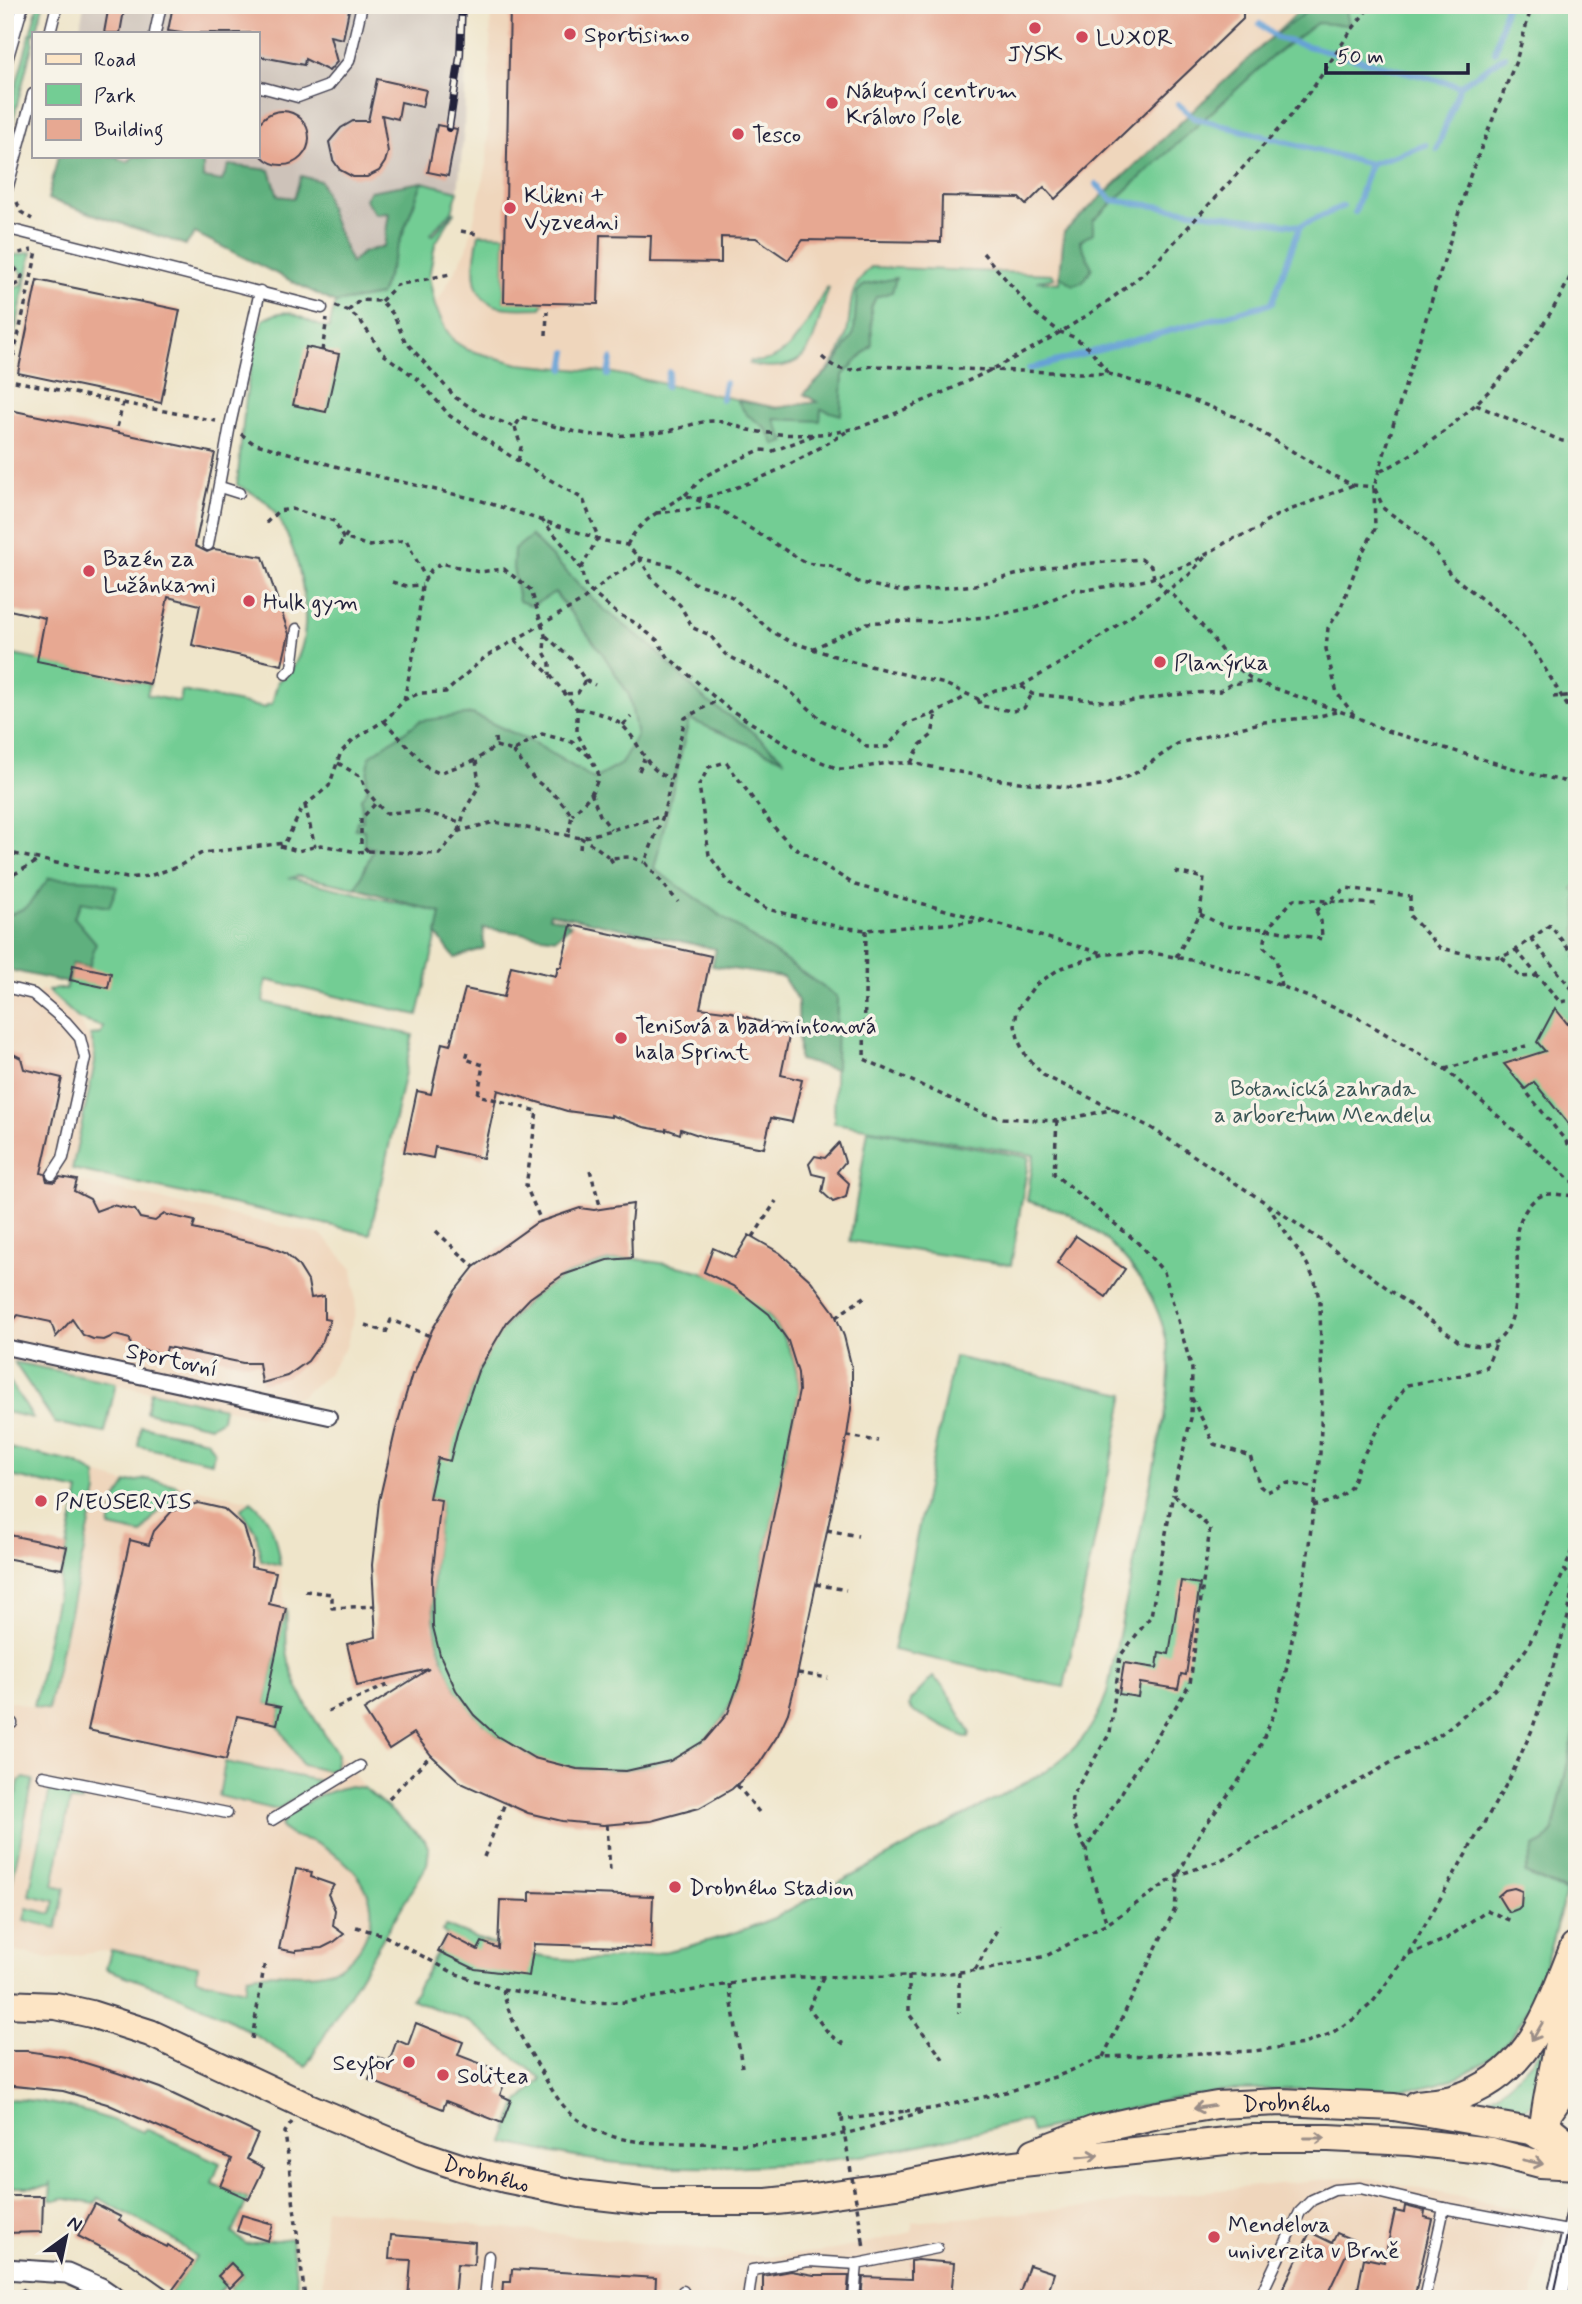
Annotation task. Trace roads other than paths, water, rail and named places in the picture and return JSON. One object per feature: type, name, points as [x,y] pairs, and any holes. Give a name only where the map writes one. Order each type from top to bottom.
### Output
[{"type":"main road","points":[[1394,2107],[1452,2099],[1474,2091],[1497,2078],[1520,2057],[1545,2018],[1575,1940]]},
{"type":"main road","points":[[1537,2125],[1562,2026],[1575,1940]]},
{"type":"main road","name":"Drobného","points":[[5,2004],[56,2006],[150,2033],[304,2105],[421,2154],[463,2168],[580,2194],[650,2202],[767,2202],[802,2199],[897,2185],[996,2166],[1253,2138],[1410,2142],[1491,2151],[1540,2164],[1577,2166]]},
{"type":"main road","points":[[1491,2151],[1537,2125],[1561,2097],[1575,2064]]},
{"type":"main road","points":[[1575,2064],[1577,2106]]},
{"type":"main road","name":"Drobného","points":[[996,2166],[1095,2129],[1157,2115],[1217,2105],[1281,2102],[1394,2107],[1537,2125],[1577,2156]]},
{"type":"main road","points":[[1537,2125],[1552,2130],[1577,2150]]},
{"type":"street","name":"Sportovní","points":[[5,1347],[329,1417]]},
{"type":"street","points":[[1557,2299],[1575,2222]]},
{"type":"street","points":[[5,2269],[67,2273],[101,2288],[117,2299]]},
{"type":"lane","points":[[5,67],[23,5]]},
{"type":"lane","points":[[50,32],[57,5]]},
{"type":"lane","points":[[155,32],[160,5]]},
{"type":"lane","points":[[259,87],[299,97],[328,86],[349,61],[362,5]]},
{"type":"lane","points":[[5,197],[32,98]]},
{"type":"lane","points":[[5,228],[39,234],[322,308]]},
{"type":"lane","points":[[208,545],[230,425],[260,291]]},
{"type":"lane","points":[[220,486],[239,493]]},
{"type":"lane","points":[[286,674],[292,668],[298,629]]},
{"type":"lane","points":[[5,987],[33,994],[66,1022],[80,1038],[85,1058],[63,1158],[52,1175]]},
{"type":"lane","points":[[272,1820],[360,1766]]},
{"type":"lane","points":[[43,1776],[227,1813]]},
{"type":"lane","points":[[1259,2299],[1300,2213],[1312,2200],[1334,2190],[1360,2189],[1444,2208],[1575,2222]]},
{"type":"lane","points":[[1424,2299],[1444,2208]]},
{"type":"lane","points":[[748,2299],[752,2270],[809,2261],[857,2264],[937,2248]]},
{"type":"lane","points":[[485,2299],[489,2256]]},
{"type":"lane","points":[[854,2299],[857,2264]]},
{"type":"waterway","points":[[1495,52],[1506,5]]},
{"type":"waterway","points":[[1260,24],[1277,38],[1460,86],[1505,56]]},
{"type":"waterway","points":[[1437,149],[1460,86]]},
{"type":"waterway","points":[[1178,104],[1194,118],[1370,164],[1426,145]]},
{"type":"waterway","points":[[1355,212],[1370,164]]},
{"type":"waterway","points":[[1096,184],[1112,200],[1300,226],[1343,206]]},
{"type":"waterway","points":[[1029,369],[1272,303],[1300,226]]},
{"type":"waterway","points":[[564,369],[567,352]]},
{"type":"waterway","points":[[608,375],[611,359]]},
{"type":"waterway","points":[[666,387],[669,372]]},
{"type":"waterway","points":[[722,399],[725,383]]},
{"type":"tram line","points":[[1553,2299],[1577,2191]]},
{"type":"railway","points":[[449,128],[460,56],[462,5]]},
{"type":"place","name":"JYSK","points":[[1035,28]]},
{"type":"place","name":"Sportisimo","points":[[570,34]]},
{"type":"place","name":"LUXOR","points":[[1082,37]]},
{"type":"place","name":"Nákupní centrum Královo Pole","points":[[832,103]]},
{"type":"place","name":"Tesco","points":[[738,134]]},
{"type":"place","name":"Klikni + Vyzvedni","points":[[510,208]]},
{"type":"place","name":"Bazén za Lužánkami","points":[[89,571]]},
{"type":"place","name":"Hulk gym","points":[[249,601]]},
{"type":"place","name":"Planýrka","points":[[1160,662]]},
{"type":"place","name":"Tenisová a badmintonová hala Sprint","points":[[621,1038]]},
{"type":"place","name":"PNEUSERVIS","points":[[41,1501]]},
{"type":"place","name":"Drobného Stadion","points":[[675,1887]]},
{"type":"place","name":"Seyfor","points":[[409,2062]]},
{"type":"place","name":"Solitea","points":[[443,2075]]},
{"type":"place","name":"Mendelova univerzita v Brně","points":[[1214,2237]]},
{"type":"park label","name":"Botanická zahrada a arboretum Mendelu","points":[[1323,1101]]}]
